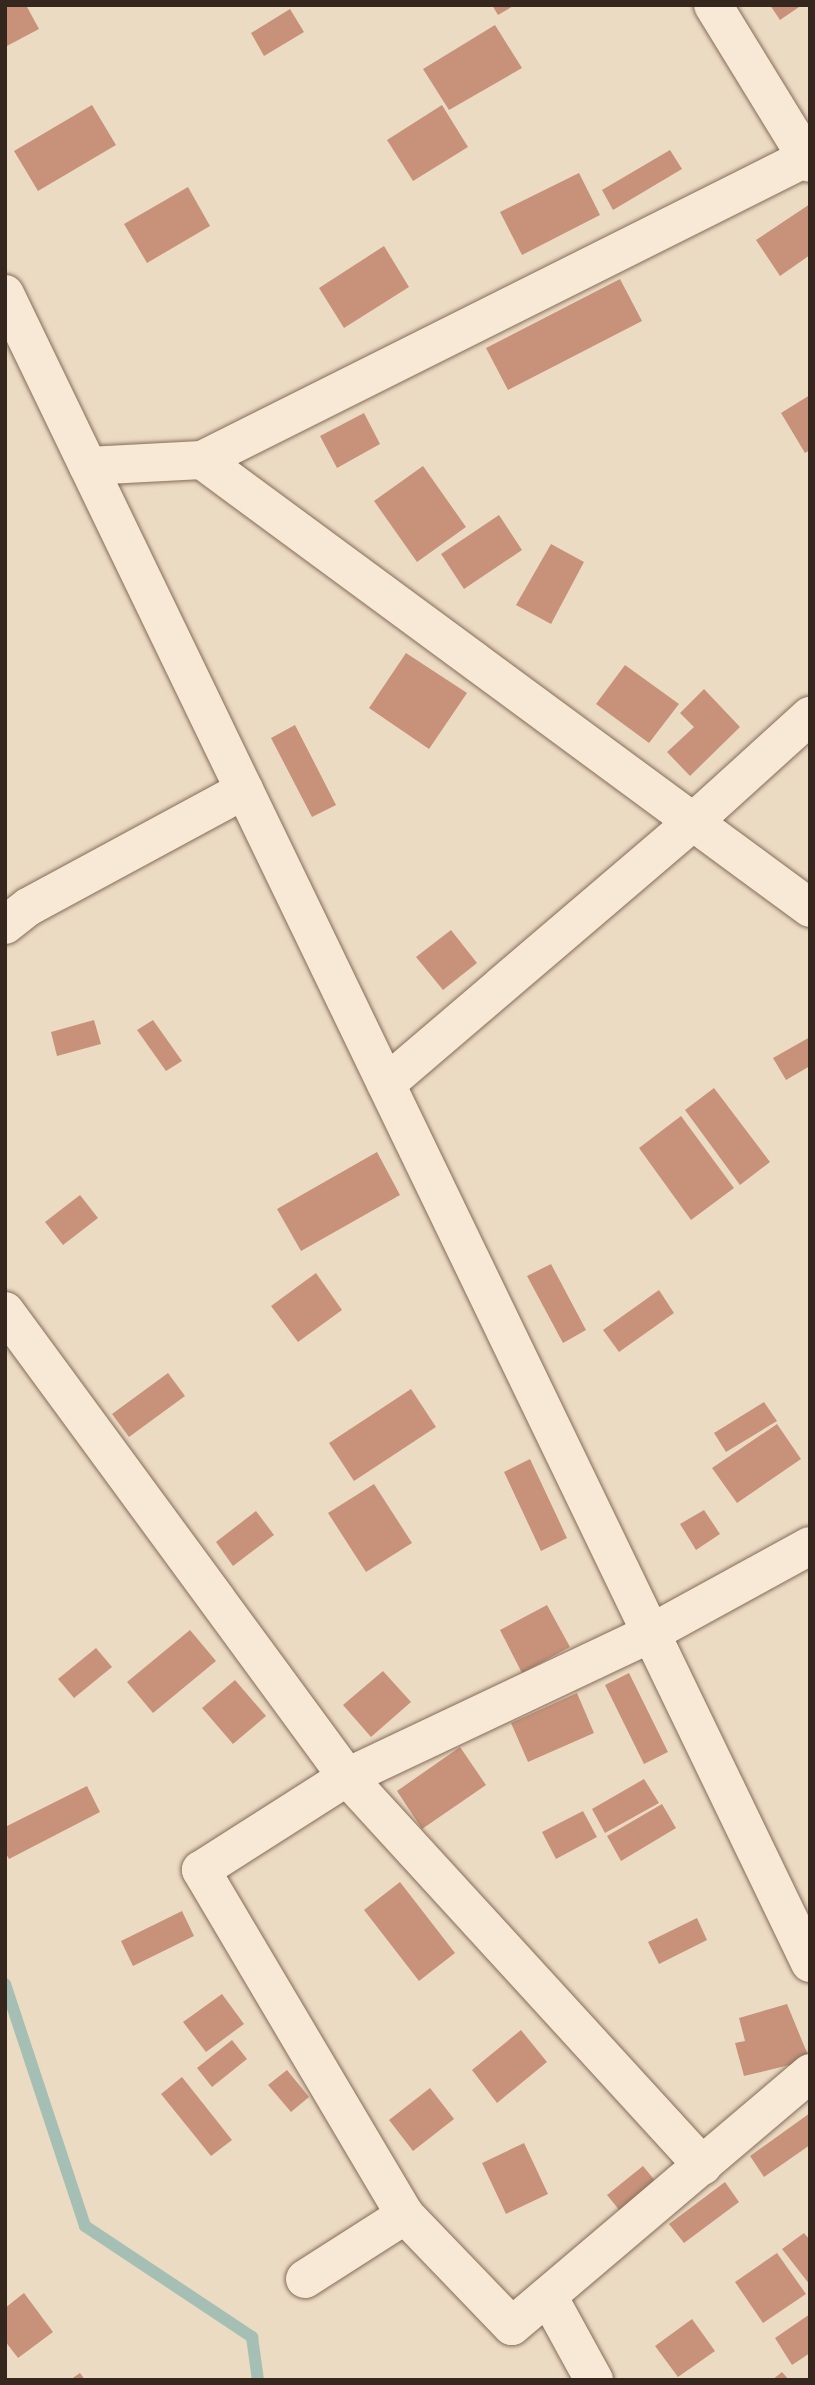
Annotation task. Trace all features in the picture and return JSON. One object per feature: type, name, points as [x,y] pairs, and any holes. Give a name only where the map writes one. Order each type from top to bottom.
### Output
[{"type":"street","points":[[88,466],[202,460],[808,160],[713,5]]},
{"type":"street","points":[[6,296],[810,1963]]},
{"type":"street","points":[[202,460],[810,908]]},
{"type":"street","points":[[386,1084],[693,822],[810,716]]},
{"type":"street","points":[[5,925],[28,907],[244,790]]},
{"type":"street","points":[[5,1311],[347,1777],[703,2166]]},
{"type":"street","points":[[810,1546],[651,1633],[347,1777],[201,1870],[405,2215],[512,2326],[810,2073]]},
{"type":"street","points":[[305,2279],[405,2215]]},
{"type":"street","points":[[548,2296],[594,2380]]},
{"type":"building","points":[[5,5],[26,5],[39,29],[5,47]]},
{"type":"building","points":[[492,5],[515,5],[498,15]]},
{"type":"building","points":[[770,5],[802,5],[780,20]]},
{"type":"building","points":[[290,9],[304,32],[264,56],[251,33]]},
{"type":"building","points":[[495,25],[522,68],[449,110],[423,69]]},
{"type":"building","points":[[92,105],[116,145],[38,191],[14,151]]},
{"type":"building","points":[[442,105],[468,147],[413,181],[387,140]]},
{"type":"building","points":[[670,150],[682,169],[613,210],[602,190]]},
{"type":"building","points":[[579,173],[600,215],[522,255],[500,212]]},
{"type":"building","points":[[188,187],[210,226],[147,263],[124,224]]},
{"type":"building","points":[[810,204],[810,255],[780,276],[756,240]]},
{"type":"building","points":[[384,246],[409,287],[344,328],[319,288]]},
{"type":"building","points":[[620,279],[642,321],[508,390],[486,348]]},
{"type":"building","points":[[810,395],[810,450],[805,453],[781,413]]},
{"type":"building","points":[[364,413],[380,444],[337,468],[320,436]]},
{"type":"building","points":[[423,466],[466,527],[417,562],[374,501]]},
{"type":"building","points":[[499,515],[522,550],[464,589],[441,554]]},
{"type":"building","points":[[551,544],[584,562],[551,624],[516,605]]},
{"type":"building","points":[[406,653],[467,693],[429,749],[369,708]]},
{"type":"building","points":[[625,665],[679,704],[649,743],[596,704]]},
{"type":"building","points":[[704,689],[740,727],[690,776],[667,752],[694,727],[680,713]]},
{"type":"building","points":[[295,725],[336,805],[312,817],[271,738]]},
{"type":"building","points":[[451,930],[477,963],[443,990],[416,957]]},
{"type":"building","points":[[94,1020],[101,1044],[57,1056],[51,1032]]},
{"type":"building","points":[[153,1020],[182,1061],[166,1071],[137,1030]]},
{"type":"building","points":[[810,1037],[810,1066],[786,1080],[773,1058]]},
{"type":"building","points":[[714,1088],[770,1162],[740,1185],[685,1110]]},
{"type":"building","points":[[681,1116],[734,1188],[691,1220],[639,1148]]},
{"type":"building","points":[[377,1152],[400,1195],[301,1251],[277,1209]]},
{"type":"building","points":[[80,1195],[98,1218],[63,1245],[45,1222]]},
{"type":"building","points":[[551,1264],[586,1330],[563,1343],[527,1276]]},
{"type":"building","points":[[316,1273],[342,1310],[298,1342],[271,1306]]},
{"type":"building","points":[[659,1290],[674,1313],[619,1352],[603,1330]]},
{"type":"building","points":[[168,1373],[185,1396],[129,1437],[112,1414]]},
{"type":"building","points":[[411,1389],[436,1427],[354,1481],[329,1443]]},
{"type":"building","points":[[764,1402],[777,1421],[726,1452],[714,1433]]},
{"type":"building","points":[[777,1424],[801,1459],[737,1503],[712,1468]]},
{"type":"building","points":[[530,1459],[567,1538],[541,1551],[504,1472]]},
{"type":"building","points":[[374,1484],[412,1543],[366,1572],[328,1513]]},
{"type":"building","points":[[704,1510],[720,1534],[696,1550],[680,1524]]},
{"type":"building","points":[[256,1511],[274,1535],[233,1566],[216,1542]]},
{"type":"building","points":[[547,1605],[570,1647],[522,1673],[500,1630]]},
{"type":"building","points":[[190,1630],[216,1661],[153,1713],[127,1682]]},
{"type":"building","points":[[96,1648],[112,1667],[74,1698],[58,1679]]},
{"type":"building","points":[[383,1671],[411,1702],[371,1737],[343,1705]]},
{"type":"building","points":[[629,1673],[668,1752],[644,1764],[605,1685]]},
{"type":"building","points":[[235,1680],[266,1716],[233,1744],[202,1708]]},
{"type":"building","points":[[577,1693],[594,1733],[528,1762],[511,1723]]},
{"type":"building","points":[[460,1747],[486,1785],[422,1829],[397,1791]]},
{"type":"building","points":[[644,1779],[659,1803],[605,1833],[592,1809]]},
{"type":"building","points":[[87,1786],[100,1812],[9,1859],[5,1852],[5,1827]]},
{"type":"building","points":[[662,1804],[676,1828],[621,1861],[607,1836]]},
{"type":"building","points":[[583,1811],[597,1837],[556,1859],[542,1832]]},
{"type":"building","points":[[400,1882],[455,1953],[419,1981],[364,1910]]},
{"type":"building","points":[[182,1911],[194,1936],[133,1966],[121,1941]]},
{"type":"building","points":[[697,1918],[707,1940],[659,1964],[648,1942]]},
{"type":"building","points":[[222,1994],[244,2024],[206,2052],[183,2022]]},
{"type":"building","points":[[787,2004],[810,2060],[744,2076],[735,2043],[745,2041],[739,2018]]},
{"type":"building","points":[[521,2030],[547,2062],[497,2103],[472,2070]]},
{"type":"building","points":[[232,2040],[247,2059],[212,2087],[197,2068]]},
{"type":"building","points":[[287,2070],[309,2097],[291,2112],[268,2085]]},
{"type":"building","points":[[182,2077],[232,2140],[211,2156],[161,2094]]},
{"type":"building","points":[[430,2088],[454,2119],[413,2151],[389,2120]]},
{"type":"building","points":[[810,2113],[810,2145],[764,2177],[750,2156]]},
{"type":"building","points":[[524,2143],[548,2194],[506,2214],[482,2163]]},
{"type":"building","points":[[643,2166],[661,2188],[624,2216],[607,2195]]},
{"type":"building","points":[[725,2182],[739,2202],[684,2243],[669,2224]]},
{"type":"building","points":[[804,2233],[810,2240],[810,2285],[782,2249]]},
{"type":"building","points":[[777,2253],[806,2294],[763,2323],[735,2282]]},
{"type":"building","points":[[24,2293],[53,2332],[18,2358],[5,2341],[5,2308]]},
{"type":"building","points":[[810,2314],[810,2353],[792,2365],[775,2338]]},
{"type":"building","points":[[692,2319],[715,2351],[678,2377],[655,2346]]},
{"type":"building","points":[[782,2372],[789,2380],[772,2380]]},
{"type":"building","points":[[80,2373],[85,2380],[70,2380]]},
{"type":"waterway","points":[[5,1984],[85,2226],[252,2337],[258,2380]]}]
